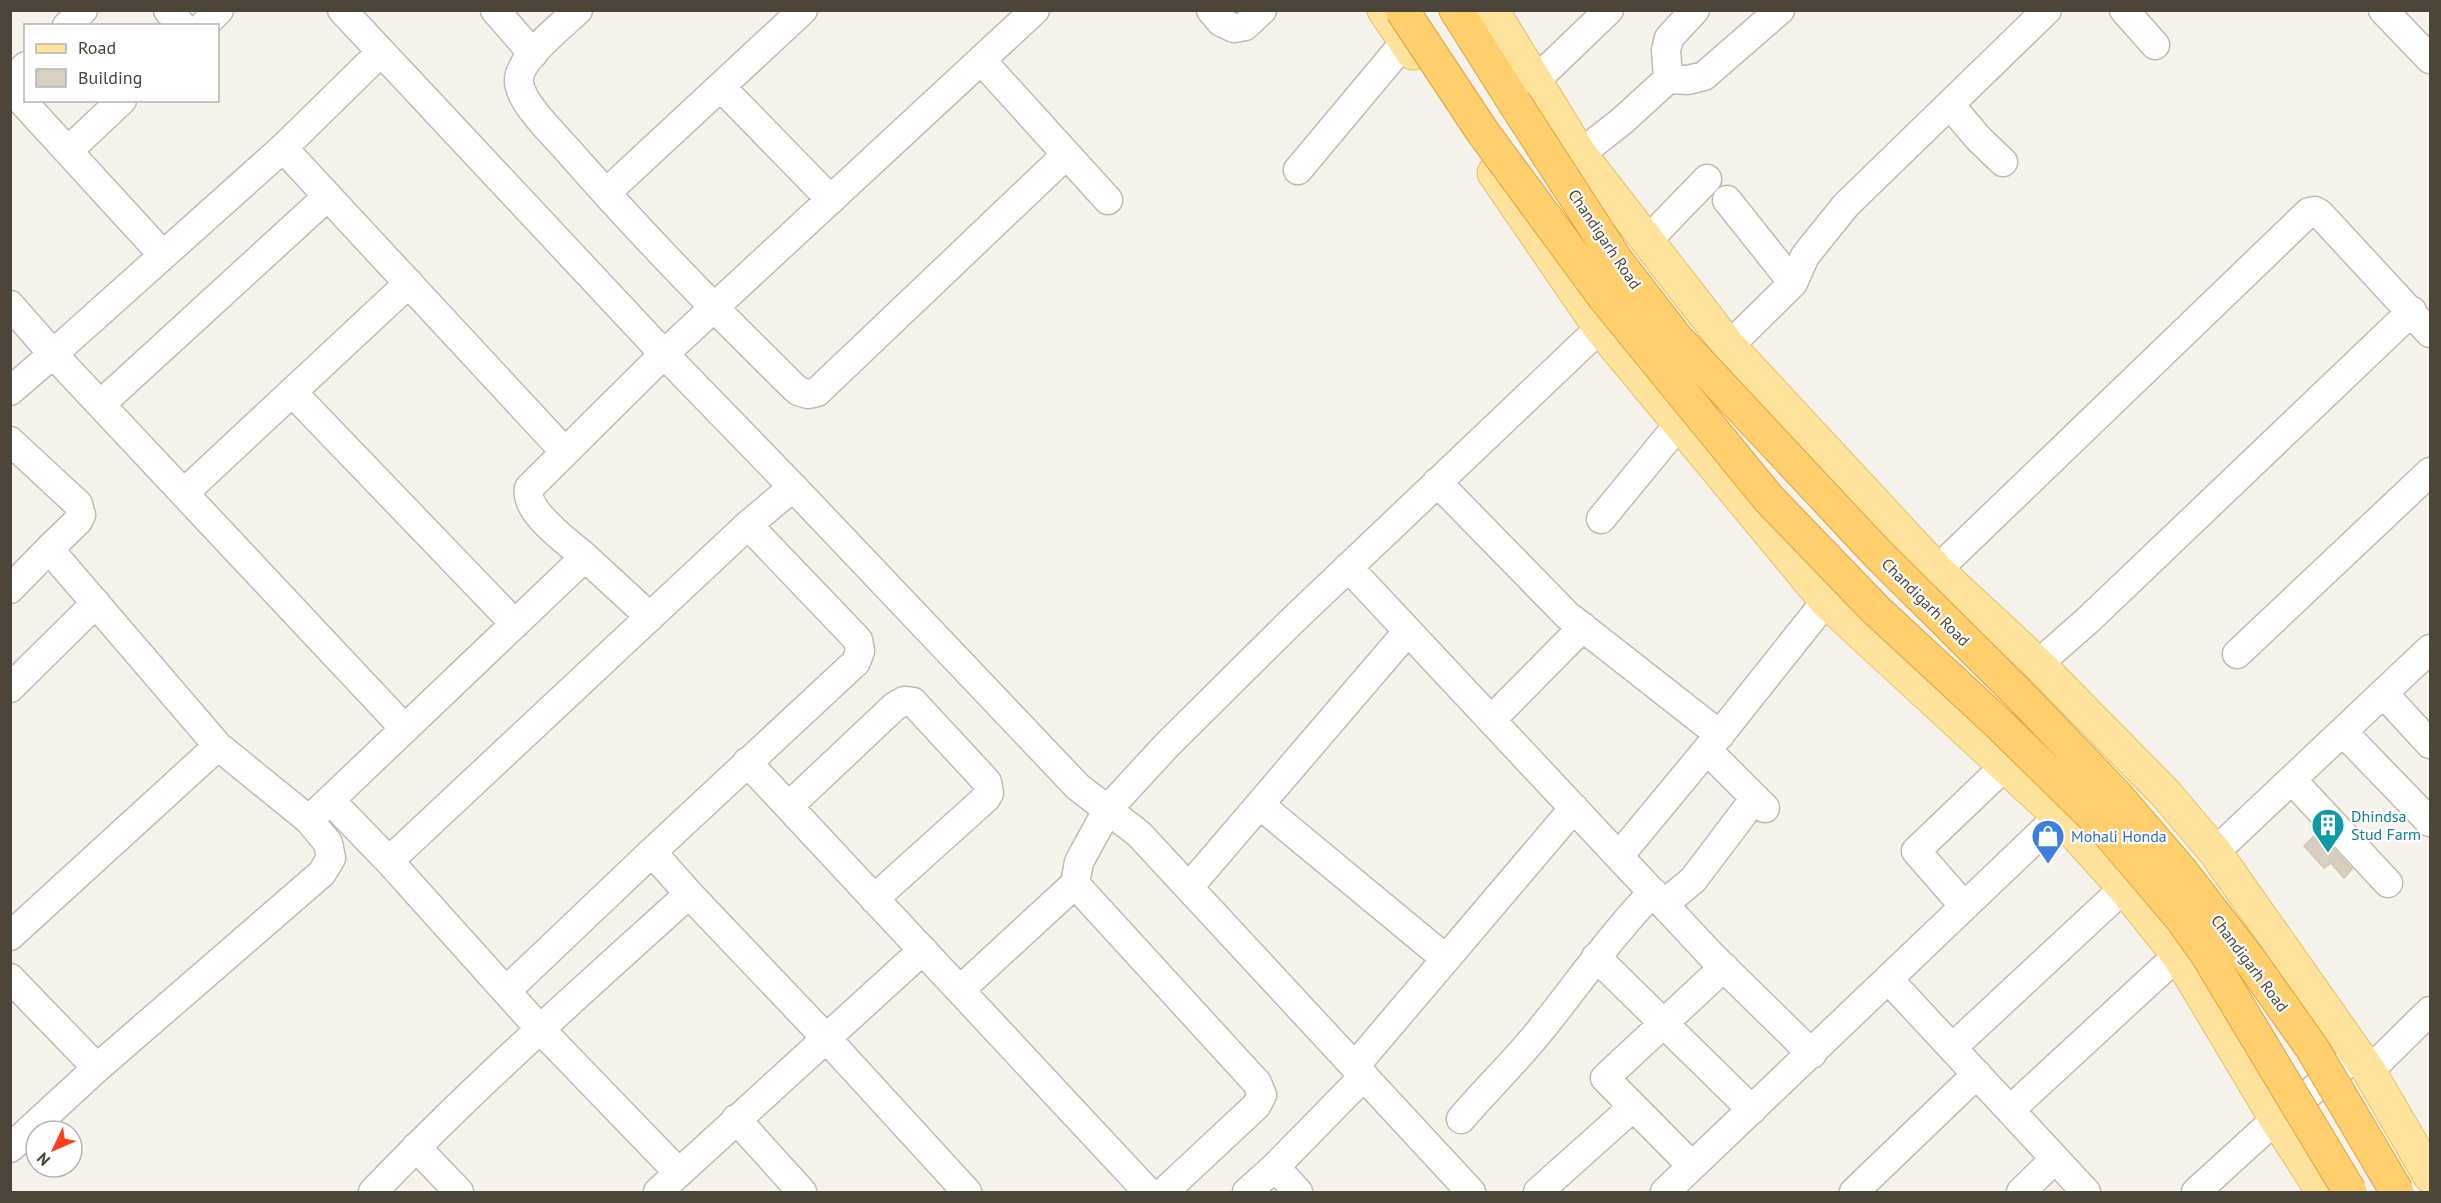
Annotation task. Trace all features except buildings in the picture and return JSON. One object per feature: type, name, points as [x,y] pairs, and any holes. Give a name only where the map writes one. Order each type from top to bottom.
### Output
[{"type":"highway","name":"Chandigarh Road","points":[[1456,10],[1616,260],[1677,339],[1877,553],[2107,785],[2181,871],[2249,959],[2312,1048],[2397,1192]]},
{"type":"highway","points":[[1404,26],[1604,297],[1768,499],[1875,609],[2060,782],[2102,825],[2182,919],[2208,956],[2350,1192]]},
{"type":"main road","points":[[1384,10],[1404,26],[1600,328],[1826,601],[2059,816],[2124,888],[2178,955],[2276,1119],[2323,1192]]},
{"type":"main road","points":[[1492,10],[1580,154],[1729,346],[1937,570],[2038,664],[2166,795],[2215,852],[2363,1063],[2430,1176]]},
{"type":"street","points":[[70,24],[83,10]]},
{"type":"street","points":[[168,10],[180,24]]},
{"type":"street","points":[[205,24],[219,10]]},
{"type":"street","points":[[342,10],[664,354],[1078,787],[1139,834],[1190,887],[1471,1192]]},
{"type":"street","points":[[495,10],[533,54]]},
{"type":"street","points":[[578,10],[522,67],[519,82],[527,103],[606,193],[714,309],[798,391],[808,394],[817,392],[1066,155]]},
{"type":"street","points":[[606,193],[803,10]]},
{"type":"street","points":[[650,616],[532,509],[527,496],[529,488],[664,354],[1035,10]]},
{"type":"street","points":[[1211,10],[1221,21],[1234,28],[1245,26],[1262,10]]},
{"type":"street","points":[[1535,81],[1609,10]]},
{"type":"street","points":[[1668,79],[1666,50],[1670,38],[1695,10]]},
{"type":"street","points":[[1580,154],[1622,121],[1668,79],[1688,80],[1704,76],[1780,10]]},
{"type":"street","points":[[1729,346],[1793,283],[1805,256],[1846,205],[2047,10]]},
{"type":"street","points":[[2124,10],[2155,45]]},
{"type":"street","points":[[2384,10],[2430,59]]},
{"type":"street","points":[[1298,170],[1404,26]]},
{"type":"street","points":[[10,391],[283,148],[381,52]]},
{"type":"street","points":[[981,60],[1108,200]]},
{"type":"street","points":[[10,81],[24,68]]},
{"type":"street","points":[[721,87],[831,200]]},
{"type":"street","points":[[10,88],[163,255]]},
{"type":"street","points":[[68,151],[120,102]]},
{"type":"street","points":[[1950,105],[1979,139],[2003,162]]},
{"type":"street","points":[[283,148],[565,452]]},
{"type":"street","points":[[1647,242],[1707,179]]},
{"type":"street","points":[[100,404],[328,196]]},
{"type":"street","points":[[1727,200],[1793,283]]},
{"type":"street","points":[[1937,570],[2309,212],[2315,210],[2320,214],[2430,333]]},
{"type":"street","points":[[184,493],[409,283]]},
{"type":"street","points":[[10,305],[53,354],[405,729]]},
{"type":"street","points":[[2038,664],[2088,620],[2412,311]]},
{"type":"street","points":[[960,990],[1075,884],[1079,862],[1108,809],[1167,745],[1348,567],[1600,328]]},
{"type":"street","points":[[292,392],[515,624]]},
{"type":"street","points":[[1601,519],[1679,424]]},
{"type":"street","points":[[10,441],[78,504],[81,515],[78,521],[10,589]]},
{"type":"street","points":[[2237,654],[2430,472]]},
{"type":"street","points":[[1437,483],[1517,565],[1583,627],[1713,742],[1760,803],[1693,880],[1659,898],[1623,922],[1519,1057],[1492,1083],[1461,1119]]},
{"type":"street","points":[[389,861],[748,525],[793,488]]},
{"type":"street","points":[[506,991],[856,662],[860,651],[858,640],[748,525]]},
{"type":"street","points":[[10,1148],[97,1068],[322,873],[331,858],[328,843],[309,820],[218,746],[49,549]]},
{"type":"street","points":[[309,820],[585,557]]},
{"type":"street","points":[[1348,567],[1724,967],[1812,1054]]},
{"type":"street","points":[[1619,856],[1826,601]]},
{"type":"street","points":[[10,688],[96,603]]},
{"type":"street","points":[[1491,720],[1583,627]]},
{"type":"street","points":[[1190,887],[1408,631]]},
{"type":"street","points":[[2215,852],[2430,649]]},
{"type":"street","points":[[2384,694],[2430,744]]},
{"type":"street","points":[[789,806],[895,706],[904,701],[913,702],[987,782],[986,798],[874,899]]},
{"type":"street","points":[[2343,732],[2430,822]]},
{"type":"street","points":[[10,936],[218,746]]},
{"type":"street","points":[[747,762],[1149,1192]]},
{"type":"street","points":[[1964,906],[1916,851],[2005,766]]},
{"type":"street","points":[[2292,780],[2388,883]]},
{"type":"street","points":[[330,800],[389,861],[540,1029],[679,1173]]},
{"type":"street","points":[[1260,805],[1446,959]]},
{"type":"street","points":[[1247,1192],[1275,1167],[1360,1071],[1446,959],[1574,808]]},
{"type":"street","points":[[1724,967],[1605,1078],[1633,1107],[1682,1183],[1752,1110],[2059,816]]},
{"type":"street","points":[[652,852],[968,1192]]},
{"type":"street","points":[[1075,884],[1257,1083],[1262,1095],[1256,1106],[1164,1192]]},
{"type":"street","points":[[1952,1048],[2124,888]]},
{"type":"street","points":[[373,1192],[416,1147],[540,1029],[689,894]]},
{"type":"street","points":[[658,1192],[923,950]]},
{"type":"street","points":[[2010,1110],[2178,955]]},
{"type":"street","points":[[1596,957],[1752,1110]]},
{"type":"street","points":[[10,978],[97,1068]]},
{"type":"street","points":[[1889,980],[2086,1192]]},
{"type":"street","points":[[2196,1192],[2276,1119],[2363,1063],[2430,1011]]},
{"type":"street","points":[[1854,1192],[1977,1074]]},
{"type":"street","points":[[1538,1192],[1633,1107]]},
{"type":"street","points":[[736,1119],[802,1192]]},
{"type":"street","points":[[416,1147],[459,1192]]},
{"type":"street","points":[[2021,1192],[2055,1159]]},
{"type":"street","points":[[1275,1167],[1298,1192]]},
{"type":"place","name":"Dhindsa Stud Farm","points":[[2328,854]]},
{"type":"place","name":"Mohali Honda","points":[[2048,865]]}]
